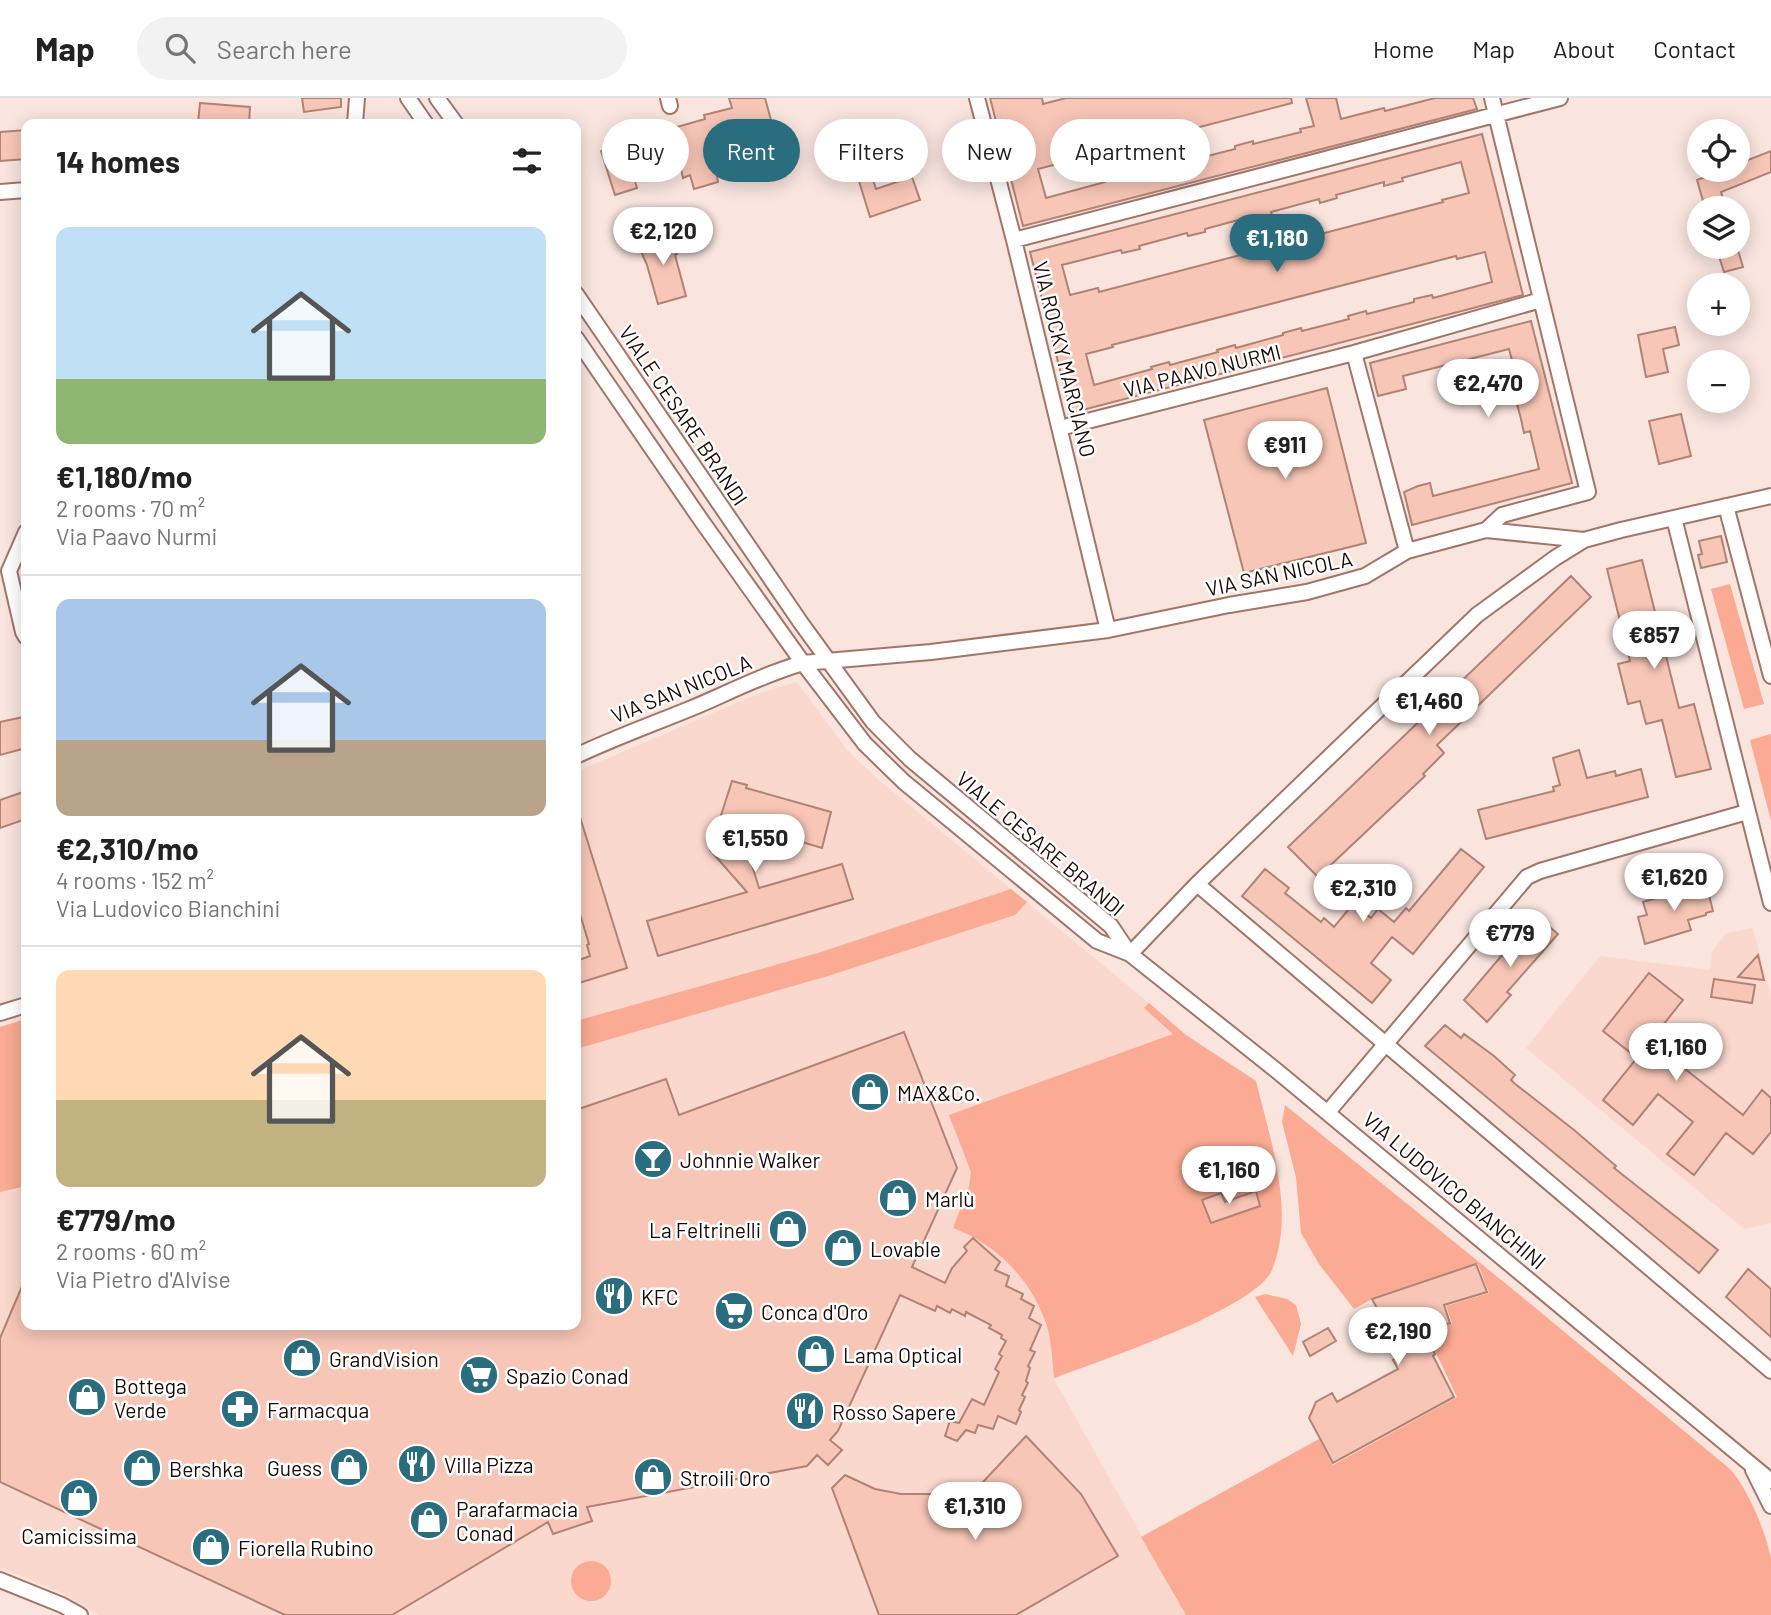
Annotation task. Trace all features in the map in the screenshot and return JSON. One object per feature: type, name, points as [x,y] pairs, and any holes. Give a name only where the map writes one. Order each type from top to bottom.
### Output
[{"type":"street","points":[[355,119],[357,98]]},
{"type":"street","points":[[408,98],[423,119]]},
{"type":"street","points":[[436,98],[452,119]]},
{"type":"street","name":"VIA ROCKY MARCIANO","points":[[977,98],[1108,630]]},
{"type":"street","points":[[1486,530],[1502,515],[1588,492],[1492,98]]},
{"type":"street","points":[[1014,240],[1560,98]]},
{"type":"street","points":[[0,192],[21,190]]},
{"type":"street","name":"VIA PAAVO NURMI","points":[[1060,428],[1353,353],[1541,300]]},
{"type":"street","name":"VIALE CESARE BRANDI","points":[[581,302],[654,411],[865,712],[891,741],[1111,926],[1130,954]]},
{"type":"street","name":"VIALE CESARE BRANDI","points":[[581,345],[803,663],[864,744],[897,775],[1097,941],[1130,954]]},
{"type":"street","points":[[1353,353],[1406,551]]},
{"type":"street","name":"VIA SAN NICOLA","points":[[581,754],[783,668],[803,663],[931,652],[1108,630],[1331,586],[1365,576],[1406,551],[1486,530],[1584,540],[1771,496]]},
{"type":"street","points":[[1726,506],[1771,676]]},
{"type":"street","points":[[1674,518],[1771,903]]},
{"type":"street","points":[[1130,954],[1197,884],[1477,615],[1584,540]]},
{"type":"street","points":[[21,543],[9,571],[21,623]]},
{"type":"street","points":[[1328,1112],[1527,877],[1540,870],[1748,812]]},
{"type":"street","points":[[1197,884],[1771,1371]]},
{"type":"street","name":"VIA LUDOVICO BIANCHINI","points":[[1130,954],[1328,1112],[1771,1481]]},
{"type":"street","points":[[0,1013],[21,1007]]},
{"type":"street","points":[[1749,1463],[1771,1506]]},
{"type":"street","points":[[0,1580],[80,1615]]},
{"type":"shaded area","points":[[1730,584],[1764,704],[1744,709],[1711,589]]},
{"type":"shaded area","points":[[797,682],[847,750],[879,780],[1186,1035],[1256,1081],[1202,1321],[1054,1379],[1186,1615],[98,1615],[64,1594],[0,1567],[0,1027],[21,1021],[21,1330],[581,1330],[581,770],[757,694]]},
{"type":"shaded area","points":[[1771,734],[1771,821],[1750,740]]},
{"type":"shaded area","points":[[1011,889],[1027,902],[1015,915],[828,976],[581,1048],[581,1020],[818,953]]},
{"type":"shaded area","points":[[1753,928],[1771,996],[1771,1223],[1744,1229],[1526,1048],[1600,956],[1710,970],[1712,952],[1726,933]]},
{"type":"shaded area","points":[[1149,1003],[1186,1035],[1256,1081],[1278,1176],[1282,1224],[1279,1248],[1272,1270],[1260,1285],[1237,1301],[1173,1333],[1054,1378],[1047,1325],[1029,1288],[996,1252],[953,1228],[969,1186],[971,1172],[949,1115],[1173,1034],[1144,1008]]},
{"type":"shaded area","points":[[21,1021],[21,1187],[0,1192],[0,1027]]},
{"type":"shaded area","points":[[1285,1105],[1730,1469],[1750,1499],[1769,1548],[1771,1615],[1186,1615],[1141,1537],[1319,1439],[1333,1465],[1457,1397],[1426,1332],[1452,1323],[1446,1306],[1489,1293],[1476,1264],[1372,1299],[1354,1309],[1319,1264],[1301,1233],[1296,1177],[1282,1122]]},
{"type":"shaded area","points":[[1265,1294],[1287,1299],[1296,1305],[1301,1324],[1293,1356],[1255,1297]]},
{"type":"shaded area","points":[[591,1561],[605,1567],[611,1581],[605,1595],[591,1601],[577,1595],[571,1581],[577,1567]]},
{"type":"building","points":[[302,98],[341,98],[341,107],[304,112]]},
{"type":"building","points":[[729,98],[765,98],[771,119],[705,119],[704,115],[732,108]]},
{"type":"building","points":[[990,98],[1042,98],[1043,104],[1066,98],[1291,98],[1292,103],[1210,124],[1210,119],[1050,119],[1050,166],[1038,169],[1046,198],[1105,182],[1194,182],[1023,226],[1012,182],[1036,182],[1036,119],[995,119]]},
{"type":"building","points":[[1306,98],[1336,98],[1341,119],[1435,98],[1473,98],[1477,109],[1210,178],[1210,155],[1253,141],[1253,144],[1301,132],[1300,129],[1314,126]]},
{"type":"building","points":[[200,103],[250,107],[249,119],[198,119]]},
{"type":"building","points":[[703,120],[703,182],[718,182],[694,189],[689,175],[689,124]]},
{"type":"building","points":[[21,130],[21,159],[0,161],[0,132]]},
{"type":"building","points":[[1482,134],[1523,295],[1071,413],[1030,252]],"holes":[[[1461,162],[1469,193],[1442,200],[1443,202],[1099,292],[1098,288],[1070,295],[1062,265],[1121,250],[1122,253],[1140,249],[1139,246],[1187,233],[1188,236],[1205,232],[1205,229],[1253,216],[1254,219],[1272,215],[1271,212],[1319,199],[1320,203],[1337,198],[1336,195],[1384,182],[1384,186],[1403,181],[1402,178]],[[1485,252],[1492,282],[1433,298],[1432,295],[1414,299],[1414,302],[1367,314],[1366,311],[1348,316],[1349,319],[1302,331],[1301,328],[1170,365],[1169,362],[1094,385],[1086,354],[1113,347],[1112,345],[1456,256],[1457,259]]]},
{"type":"building","points":[[1771,151],[1771,172],[1750,180],[1750,159]]},
{"type":"building","points":[[611,182],[635,182],[637,188],[615,195]]},
{"type":"building","points":[[859,182],[874,182],[876,189],[897,182],[914,182],[920,200],[870,217]]},
{"type":"building","points":[[1698,182],[1746,182],[1721,192],[1722,196],[1702,196]]},
{"type":"building","points":[[668,230],[677,254],[675,255],[686,296],[658,304],[637,242]]},
{"type":"building","points":[[1720,259],[1741,259],[1743,267],[1724,272]]},
{"type":"building","points":[[1531,321],[1572,483],[1412,525],[1404,492],[1430,483],[1433,496],[1539,469],[1530,431],[1524,433],[1513,389],[1519,388],[1513,364],[1509,349],[1403,376],[1406,389],[1378,396],[1370,363]]},
{"type":"building","points":[[1675,327],[1679,345],[1663,349],[1668,372],[1646,377],[1638,335]]},
{"type":"building","points":[[1327,388],[1366,543],[1244,573],[1204,420]]},
{"type":"building","points":[[1681,414],[1691,456],[1659,464],[1649,421]]},
{"type":"building","points":[[1721,536],[1727,562],[1701,568],[1699,541]]},
{"type":"building","points":[[1642,560],[1679,708],[1694,704],[1711,769],[1676,777],[1662,720],[1646,724],[1640,701],[1628,704],[1618,664],[1630,661],[1607,569]]},
{"type":"building","points":[[1571,576],[1591,597],[1437,745],[1444,753],[1423,774],[1425,776],[1318,877],[1288,847]]},
{"type":"building","points":[[21,717],[21,749],[0,755],[0,722]]},
{"type":"building","points":[[1579,750],[1587,778],[1615,771],[1616,776],[1641,769],[1648,797],[1486,839],[1478,810],[1554,791],[1553,787],[1560,785],[1553,758]]},
{"type":"building","points":[[732,781],[747,785],[746,788],[831,812],[822,848],[739,823],[759,888],[842,864],[853,899],[658,956],[647,921],[747,892],[710,850]]},
{"type":"building","points":[[21,793],[21,821],[0,828],[0,800]]},
{"type":"building","points":[[581,820],[627,968],[581,982],[581,959],[590,956],[581,918]]},
{"type":"building","points":[[1461,849],[1484,867],[1413,954],[1392,937],[1371,963],[1391,980],[1372,1003],[1242,896],[1265,869],[1289,888],[1285,893],[1321,922],[1324,918],[1334,927],[1353,904],[1371,918],[1378,909],[1394,922],[1406,908],[1409,911]]},
{"type":"building","points":[[1706,883],[1713,911],[1688,920],[1691,930],[1645,944],[1638,917],[1647,915],[1643,902]]},
{"type":"building","points":[[1536,915],[1558,934],[1507,992],[1511,995],[1487,1022],[1464,1000]]},
{"type":"building","points":[[1758,955],[1764,980],[1738,977]]},
{"type":"building","points":[[1649,973],[1683,1000],[1650,1041],[1743,1115],[1762,1090],[1771,1098],[1771,1132],[1753,1154],[1726,1133],[1694,1175],[1667,1154],[1693,1122],[1658,1094],[1633,1125],[1603,1100],[1637,1058],[1603,1031]]},
{"type":"building","points":[[1714,979],[1755,985],[1752,1003],[1711,997]]},
{"type":"building","points":[[1445,1025],[1461,1038],[1464,1034],[1494,1056],[1515,1075],[1511,1080],[1514,1083],[1574,1130],[1616,1166],[1614,1168],[1718,1250],[1699,1273],[1425,1046]]},
{"type":"building","name":"Conca d'Oro","points":[[904,1032],[957,1168],[912,1267],[945,1283],[952,1268],[967,1251],[964,1247],[973,1238],[1000,1262],[995,1270],[1009,1276],[1006,1286],[1023,1294],[1021,1299],[1034,1306],[1029,1318],[1041,1325],[1030,1350],[1035,1352],[1028,1366],[1028,1383],[1022,1395],[1025,1397],[1016,1424],[998,1416],[993,1429],[978,1425],[975,1433],[966,1430],[957,1441],[945,1436],[950,1421],[959,1423],[972,1399],[984,1405],[999,1372],[995,1369],[1006,1341],[1001,1338],[1002,1335],[989,1328],[991,1325],[966,1312],[965,1316],[952,1309],[950,1313],[937,1306],[935,1311],[900,1295],[838,1431],[830,1440],[842,1450],[828,1465],[817,1455],[807,1466],[587,1507],[592,1521],[553,1534],[548,1522],[392,1615],[285,1615],[0,1482],[0,1338],[21,1289],[21,1330],[581,1330],[581,1108],[666,1079],[679,1115]]},
{"type":"building","points":[[1256,1191],[1260,1206],[1211,1223],[1202,1200],[1221,1193],[1225,1202]]},
{"type":"building","points":[[1476,1264],[1487,1292],[1444,1305],[1450,1323],[1424,1331],[1435,1354],[1433,1356],[1454,1397],[1333,1463],[1309,1418],[1316,1402],[1332,1393],[1337,1402],[1398,1369],[1393,1360],[1402,1355],[1372,1299]]},
{"type":"building","points":[[1748,1269],[1771,1289],[1771,1337],[1726,1297]]},
{"type":"building","points":[[1328,1328],[1336,1341],[1310,1356],[1303,1342]]},
{"type":"building","points":[[1026,1436],[1081,1494],[1118,1556],[1016,1615],[879,1615],[832,1488],[845,1475],[875,1489],[901,1494],[937,1494],[946,1508],[968,1516],[981,1498],[982,1483]]},
{"type":"place","name":"MAX&Co.","points":[[870,1092]]},
{"type":"place","name":"Johnnie Walker","points":[[653,1159]]},
{"type":"place","name":"Marlù","points":[[898,1198]]},
{"type":"place","name":"La Feltrinelli","points":[[788,1229]]},
{"type":"place","name":"Lovable","points":[[843,1248]]},
{"type":"place","name":"KFC","points":[[614,1296]]},
{"type":"place","name":"Conca d'Oro","points":[[734,1311]]},
{"type":"place","name":"Lama Optical","points":[[816,1354]]},
{"type":"place","name":"GrandVision","points":[[302,1358]]},
{"type":"place","name":"Spazio Conad","points":[[479,1375]]},
{"type":"place","name":"Bottega Verde","points":[[87,1397]]},
{"type":"place","name":"Farmacqua","points":[[240,1409]]},
{"type":"place","name":"Rosso Sapere","points":[[805,1411]]},
{"type":"place","name":"Villa Pizza","points":[[417,1464]]},
{"type":"place","name":"Guess","points":[[349,1467]]},
{"type":"place","name":"Bershka","points":[[142,1468]]},
{"type":"place","name":"Stroili Oro","points":[[653,1477]]},
{"type":"place","name":"Camicissima","points":[[79,1498]]},
{"type":"place","name":"Parafarmacia Conad","points":[[429,1520]]},
{"type":"place","name":"Fiorella Rubino","points":[[211,1547]]}]
